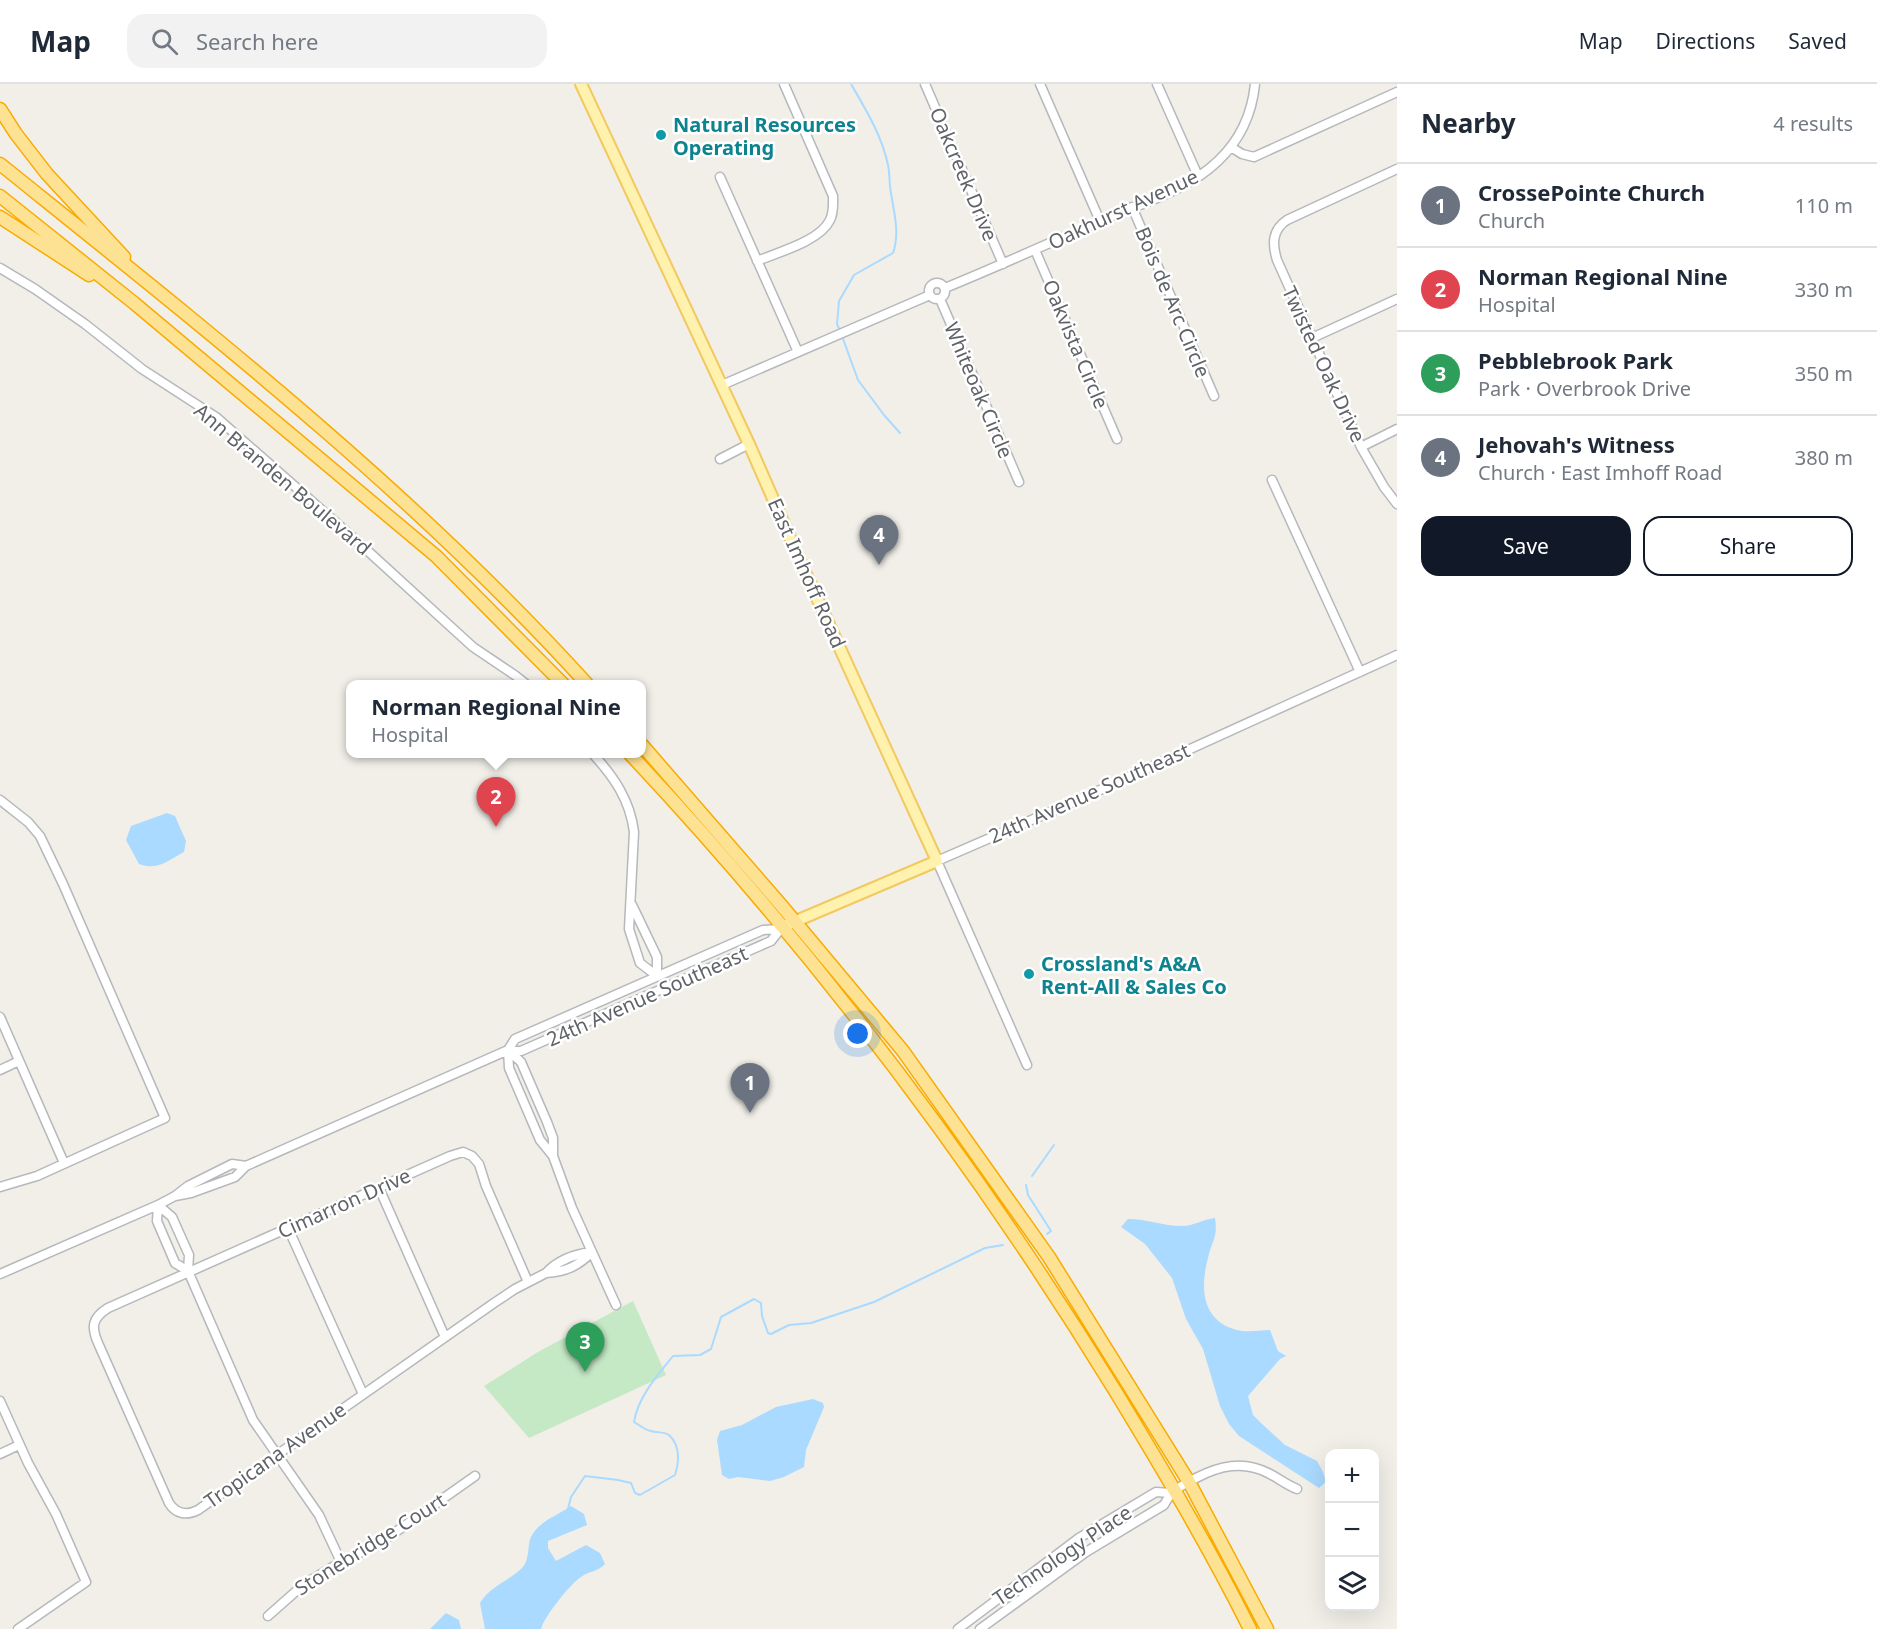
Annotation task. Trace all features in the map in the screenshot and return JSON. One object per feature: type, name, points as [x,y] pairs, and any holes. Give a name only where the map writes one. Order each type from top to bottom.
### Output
[{"type":"highway","points":[[0,109],[47,174],[147,282]]},
{"type":"highway","points":[[0,164],[282,393],[426,520],[583,680]]},
{"type":"highway","points":[[0,196],[134,303],[435,556],[559,680]]},
{"type":"highway","points":[[0,217],[16,226],[50,252],[134,303]]},
{"type":"highway","points":[[646,750],[903,1051],[1049,1257],[1188,1482],[1268,1629]]},
{"type":"highway","points":[[635,758],[689,816],[837,992],[990,1201],[1069,1317],[1250,1629]]},
{"type":"main road","name":"East Imhoff Road","points":[[581,84],[722,385],[938,861]]},
{"type":"main road","name":"24th Avenue Southeast","points":[[781,928],[938,861]]},
{"type":"street","points":[[758,261],[816,236],[831,219],[833,208],[833,196],[784,84]]},
{"type":"street","name":"Oakcreek Drive","points":[[924,84],[1003,264]]},
{"type":"street","points":[[1041,84],[1100,221]]},
{"type":"street","points":[[1157,84],[1198,176]]},
{"type":"street","name":"Oakhurst Avenue","points":[[945,288],[1198,176],[1230,147],[1246,121],[1255,84]]},
{"type":"street","points":[[1230,147],[1242,154],[1254,157],[1397,92]]},
{"type":"street","name":"Twisted Oak Drive","points":[[1397,169],[1287,220],[1276,230],[1273,244],[1361,447],[1384,487],[1397,504]]},
{"type":"street","points":[[720,177],[798,351]]},
{"type":"street","name":"Bois de Arc Circle","points":[[1132,207],[1214,396]]},
{"type":"street","name":"Oakvista Circle","points":[[1035,250],[1117,439]]},
{"type":"street","name":"Ann Branden Boulevard","points":[[0,268],[35,289],[85,324],[142,369],[216,417],[473,647],[521,680]]},
{"type":"street","points":[[934,284],[941,284],[945,288],[945,295],[940,299],[934,299],[930,295],[930,288],[934,284]]},
{"type":"street","points":[[722,385],[930,295]]},
{"type":"street","name":"Whiteoak Circle","points":[[940,299],[1018,482]]},
{"type":"street","points":[[1312,338],[1397,299]]},
{"type":"street","points":[[1361,447],[1397,429]]},
{"type":"street","points":[[720,459],[749,444]]},
{"type":"street","points":[[1272,480],[1360,672]]},
{"type":"street","name":"24th Avenue Southeast","points":[[938,861],[1397,655]]},
{"type":"street","points":[[597,758],[619,786],[632,818],[634,832],[629,929],[640,963],[657,976]]},
{"type":"street","points":[[0,800],[28,822],[40,836],[165,1118],[20,1182],[0,1187]]},
{"type":"street","name":"East Imhoff Road","points":[[938,861],[1027,1065]]},
{"type":"street","points":[[631,905],[657,957],[657,976]]},
{"type":"street","name":"24th Avenue Southeast","points":[[508,1050],[515,1039],[763,930],[781,928]]},
{"type":"street","name":"24th Avenue Southeast","points":[[0,1274],[175,1197],[191,1194],[235,1177],[246,1166],[508,1050],[520,1051],[761,946],[771,941],[781,928]]},
{"type":"street","points":[[0,1017],[64,1163]]},
{"type":"street","points":[[508,1050],[509,1068],[540,1140],[553,1156],[616,1305]]},
{"type":"street","points":[[508,1050],[521,1062],[552,1138],[553,1156]]},
{"type":"street","points":[[0,1070],[19,1061]]},
{"type":"street","name":"Cimarron Drive","points":[[94,1321],[96,1316],[108,1308],[188,1271],[458,1153],[468,1153],[479,1164],[486,1186],[528,1282]]},
{"type":"street","points":[[379,1188],[445,1337]]},
{"type":"street","points":[[158,1205],[157,1221],[175,1263],[188,1271]]},
{"type":"street","points":[[158,1205],[172,1217],[189,1255],[188,1271],[253,1420],[319,1515],[341,1562]]},
{"type":"street","points":[[288,1228],[363,1394]]},
{"type":"street","name":"Tropicana Avenue","points":[[94,1321],[94,1333],[169,1503],[177,1512],[186,1514],[198,1510],[445,1337],[528,1282],[546,1273],[554,1264],[579,1253],[592,1252]]},
{"type":"street","points":[[0,1401],[19,1445],[56,1514],[86,1582],[18,1629]]},
{"type":"street","points":[[0,1454],[19,1445]]},
{"type":"street","name":"Technology Place","points":[[958,1629],[1079,1539],[1156,1492],[1172,1491],[1211,1470],[1242,1465],[1266,1471],[1297,1489]]},
{"type":"street","name":"Stonebridge Court","points":[[268,1616],[303,1585],[341,1562],[380,1543],[475,1476]]},
{"type":"street","name":"Technology Place","points":[[980,1629],[1086,1552],[1164,1505],[1172,1491]]},
{"type":"green space","points":[[633,1301],[666,1375],[529,1438],[484,1386],[538,1352]]},
{"type":"water","points":[[167,813],[175,816],[186,841],[184,852],[157,866],[139,864],[126,840],[131,826]]},
{"type":"water","points":[[1215,1218],[1216,1225],[1204,1282],[1207,1304],[1212,1314],[1229,1327],[1242,1331],[1270,1330],[1278,1351],[1286,1356],[1280,1359],[1248,1396],[1253,1415],[1285,1445],[1317,1461],[1325,1479],[1325,1483],[1319,1488],[1239,1436],[1229,1424],[1220,1406],[1203,1349],[1186,1319],[1172,1278],[1145,1244],[1121,1227],[1128,1219],[1182,1226]]},
{"type":"water","points":[[813,1399],[823,1403],[824,1407],[806,1450],[804,1467],[770,1481],[738,1477],[729,1479],[722,1475],[717,1440],[720,1431],[742,1425],[776,1407]]},
{"type":"water","points":[[571,1506],[584,1514],[587,1525],[548,1541],[548,1548],[556,1561],[586,1545],[600,1553],[605,1564],[581,1577],[571,1586],[552,1609],[541,1629],[485,1629],[480,1603],[484,1597],[525,1565],[531,1537],[538,1527]]},
{"type":"water","points":[[446,1613],[459,1620],[461,1629],[430,1629]]},
{"type":"waterway","points":[[840,331],[837,324],[839,301],[854,275],[893,253],[896,238],[889,168],[885,154],[873,123],[851,84]]},
{"type":"waterway","points":[[842,336],[858,380],[900,433]]},
{"type":"waterway","points":[[1032,1176],[1054,1145]]},
{"type":"waterway","points":[[1026,1185],[1028,1195],[1051,1231],[1047,1234]]},
{"type":"waterway","points":[[568,1509],[571,1497],[585,1476],[631,1483],[635,1493],[640,1495],[675,1475],[678,1454],[673,1439],[667,1434],[644,1429],[634,1422],[636,1413],[649,1387],[673,1356],[700,1355],[711,1349],[721,1317],[754,1299],[761,1303],[762,1316],[768,1333],[771,1334],[789,1325],[811,1323],[874,1302],[985,1248],[1003,1245]]},
{"type":"place","name":"Natural Resources Operating","points":[[661,135]]},
{"type":"place","name":"Jehovah's Witness","points":[[879,565]]},
{"type":"place","name":"Norman Regional Nine","points":[[496,827]]},
{"type":"place","name":"Crossland's A&A Rent-All & Sales Co","points":[[1029,974]]},
{"type":"place","name":"CrossePointe Church","points":[[750,1113]]},
{"type":"place","name":"Pebblebrook Park","points":[[585,1372]]}]
